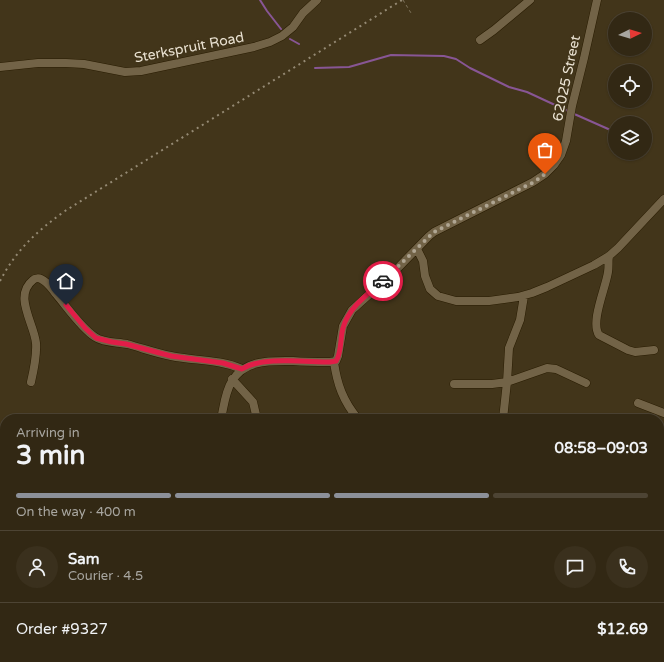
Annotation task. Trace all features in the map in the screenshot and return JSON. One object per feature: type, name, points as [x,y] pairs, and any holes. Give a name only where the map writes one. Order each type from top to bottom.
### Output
[{"type":"street","name":"Sterkspruit Road","points":[[0,67],[38,63],[66,63],[84,64],[125,72],[141,71],[254,47],[270,42],[282,36],[293,27],[303,13],[317,0]]},
{"type":"street","points":[[480,40],[530,0]]},
{"type":"street","name":"62025 Street","points":[[334,362],[337,359],[343,326],[352,310],[434,232],[534,182],[554,165],[561,155],[566,141],[572,106],[597,0]]},
{"type":"street","points":[[417,249],[422,260],[425,276],[430,289],[438,296],[456,301],[489,301],[524,296],[594,265],[608,256],[618,248],[664,199]]},
{"type":"street","points":[[608,256],[608,272],[597,317],[596,331],[599,336],[628,350],[635,352],[654,350]]},
{"type":"street","points":[[31,382],[37,353],[35,332],[24,300],[27,288],[33,280],[37,278],[40,278],[48,284],[85,328],[96,338],[171,356],[223,363],[242,369]]},
{"type":"street","points":[[504,414],[508,382],[509,348],[520,320],[524,296]]},
{"type":"street","points":[[222,414],[228,388],[232,379],[242,369],[255,363],[266,361],[334,362],[337,382],[355,414]]},
{"type":"street","points":[[454,384],[492,384],[508,382],[547,368],[556,369],[586,383]]},
{"type":"street","points":[[232,379],[253,402],[256,414]]},
{"type":"street","points":[[638,403],[664,413]]},
{"type":"path","points":[[403,0],[411,13]]},
{"type":"waterway","points":[[260,0],[281,29]]},
{"type":"waterway","points":[[290,39],[299,44]]},
{"type":"waterway","points":[[315,68],[349,67],[391,55],[444,56],[456,59],[470,68],[509,87],[527,92],[568,111]]},
{"type":"waterway","points":[[572,113],[608,129]]},
{"type":"railway","points":[[0,281],[13,260],[28,242],[45,226],[65,211],[402,0]]},
{"type":"way so far","points":[[383,281],[434,232],[534,182],[545,174]]},
{"type":"route","points":[[66,305],[85,328],[96,338],[171,356],[223,363],[242,369],[255,363],[266,361],[336,361],[343,326],[352,310],[383,281]]}]
